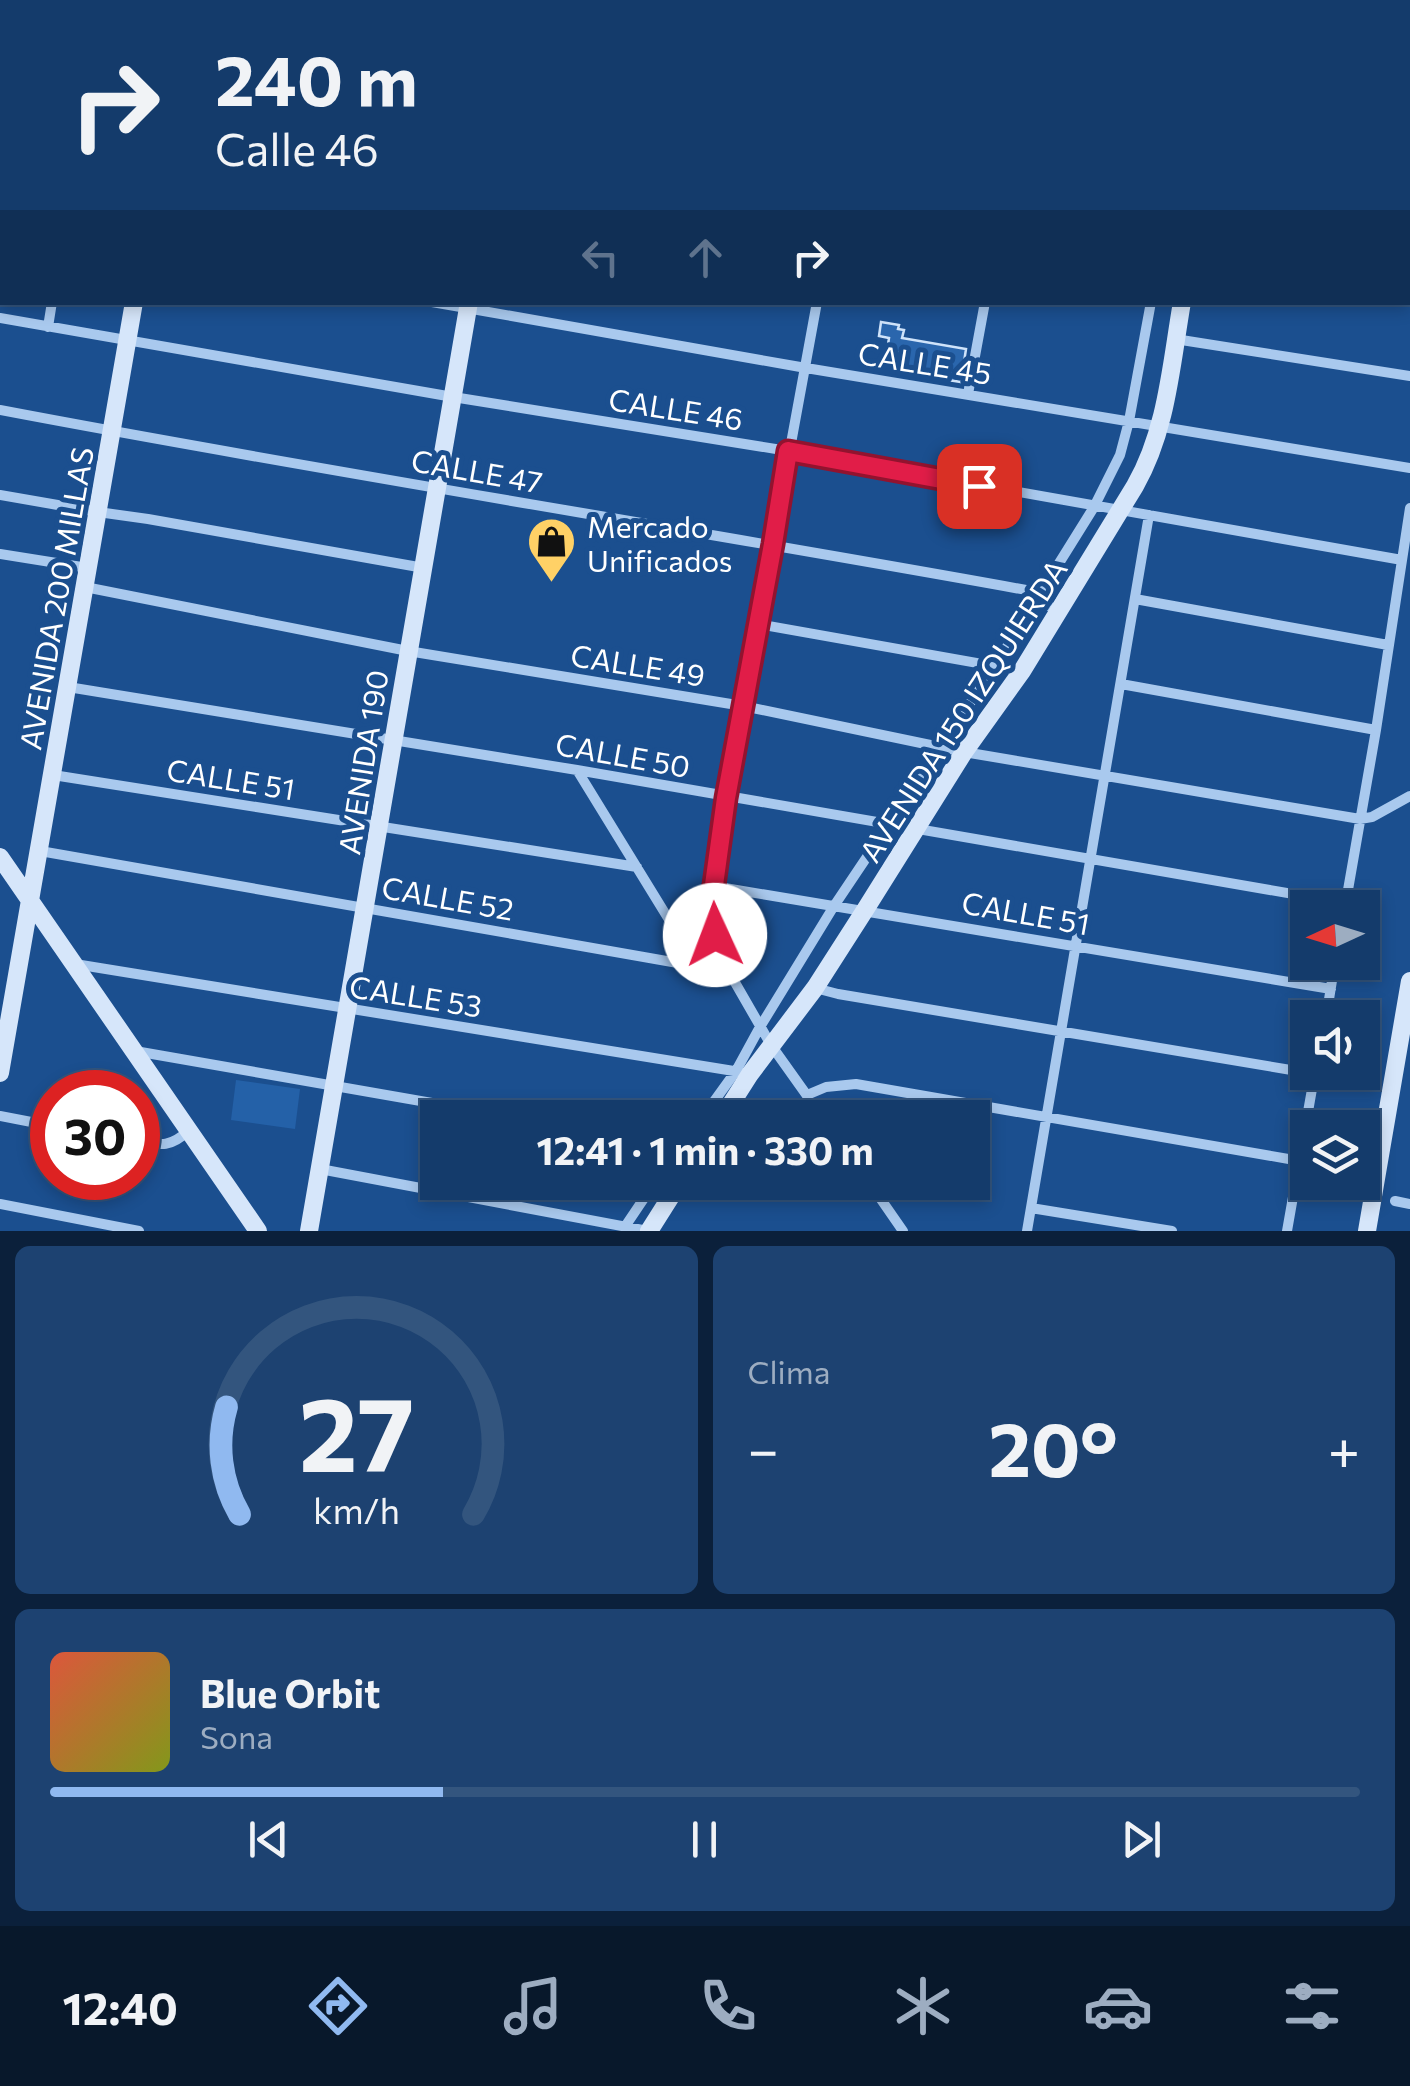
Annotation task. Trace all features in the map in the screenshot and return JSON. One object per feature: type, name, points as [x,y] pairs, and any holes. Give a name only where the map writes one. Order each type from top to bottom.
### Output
[{"type":"street","points":[[48,327],[52,305]]},
{"type":"street","name":"AVENIDA 200 MILLAS","points":[[0,1073],[133,305]]},
{"type":"street","points":[[810,1100],[771,1045],[729,972],[710,914],[726,798],[816,305]]},
{"type":"street","points":[[968,394],[984,305]]},
{"type":"street","name":"AVENIDA 150 IZQUIERDA","points":[[730,1100],[760,1027],[834,906],[995,666],[1094,507],[1120,455],[1130,421],[1150,305]]},
{"type":"street","name":"AVENIDA 150 IZQUIERDA","points":[[718,1100],[771,1045],[814,988],[964,752],[1022,671],[1120,512],[1149,462],[1160,426],[1181,305]]},
{"type":"street","name":"CALLE 45","points":[[468,306],[806,368],[1410,468]]},
{"type":"street","name":"AVENIDA 190","points":[[310,1231],[468,306]]},
{"type":"street","name":"CALLE 46","points":[[0,318],[1402,560]]},
{"type":"street","points":[[1175,339],[1410,376]]},
{"type":"street","name":"CALLE 47","points":[[0,410],[437,490],[773,544],[1026,590],[1058,612]]},
{"type":"street","points":[[0,495],[424,568]]},
{"type":"street","points":[[1348,890],[1410,508]]},
{"type":"street","points":[[1027,1231],[1149,515]]},
{"type":"street","name":"CALLE 49","points":[[0,554],[87,578],[408,651],[743,706],[964,752],[1360,820]]},
{"type":"street","points":[[1134,599],[1388,646]]},
{"type":"street","points":[[758,624],[1022,671]]},
{"type":"street","points":[[1121,684],[1376,730]]},
{"type":"street","name":"CALLE 50","points":[[68,687],[917,828],[1290,896]]},
{"type":"street","points":[[577,770],[687,949],[702,967]]},
{"type":"street","name":"CALLE 51","points":[[53,775],[638,866]]},
{"type":"street","points":[[1360,820],[1372,818],[1410,796]]},
{"type":"street","name":"CALLE 52","points":[[40,851],[729,972]]},
{"type":"street","points":[[0,857],[254,1230]]},
{"type":"street","name":"CALLE 51","points":[[713,886],[1331,990]]},
{"type":"street","name":"CALLE 53","points":[[74,964],[743,1072]]},
{"type":"street","points":[[1329,1000],[1333,980]]},
{"type":"street","points":[[1367,1231],[1405,1035],[1410,981]]},
{"type":"street","points":[[814,988],[1290,1069]]},
{"type":"street","points":[[134,1051],[420,1100]]},
{"type":"street","points":[[807,1095],[826,1087],[856,1084],[1290,1159]]},
{"type":"street","points":[[0,1116],[30,1122]]},
{"type":"street","points":[[160,1146],[178,1141],[188,1131]]},
{"type":"street","points":[[320,1168],[624,1229],[648,1231],[668,1200]]},
{"type":"street","points":[[624,1229],[644,1200]]},
{"type":"street","points":[[881,1200],[903,1231]]},
{"type":"street","points":[[1287,1231],[1293,1200]]},
{"type":"street","points":[[1395,1202],[1410,1204]]},
{"type":"street","points":[[0,1204],[139,1231]]},
{"type":"street","points":[[1031,1208],[1172,1231]]},
{"type":"shaded area","points":[[236,1080],[300,1089],[295,1129],[231,1120]]},
{"type":"building","points":[[881,322],[899,325],[898,329],[904,330],[902,338],[966,349],[961,382],[897,372],[901,353],[887,351],[889,338],[879,336]]},
{"type":"place","name":"Mercado Unificados","points":[[552,584]]},
{"type":"route","points":[[715,935],[710,914],[726,798],[788,451],[979,486]]}]
